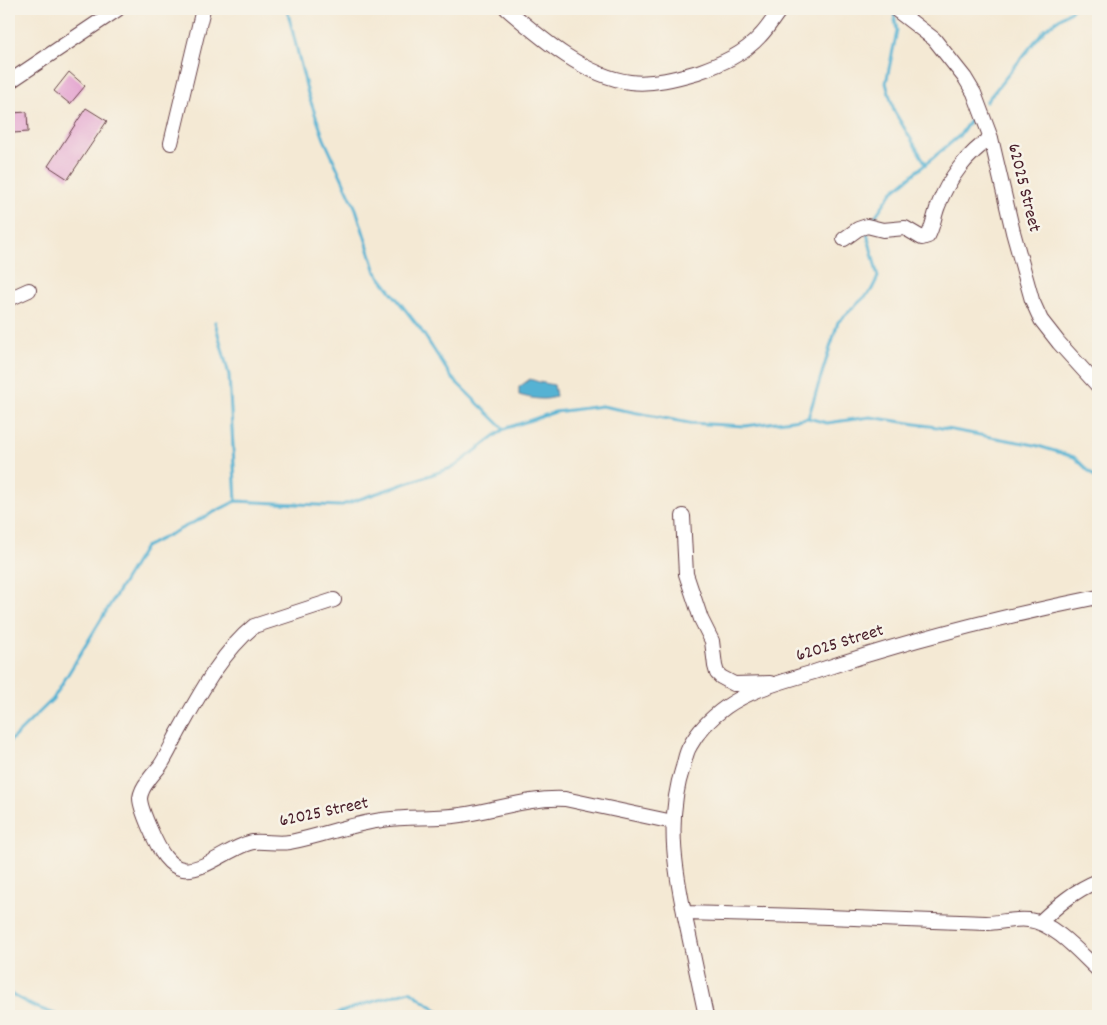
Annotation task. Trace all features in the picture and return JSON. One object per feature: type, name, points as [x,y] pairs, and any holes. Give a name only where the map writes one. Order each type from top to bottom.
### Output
[{"type":"street","points":[[9,82],[118,9]]},
{"type":"street","points":[[171,143],[203,9]]},
{"type":"street","points":[[507,9],[546,42],[577,62],[609,77],[631,82],[658,82],[718,65],[742,52],[760,36],[781,9]]},
{"type":"street","name":"62025 Street","points":[[895,9],[934,40],[965,78],[974,94],[991,138],[1013,232],[1032,300],[1041,320],[1098,386]]},
{"type":"street","points":[[844,240],[858,229],[867,226],[883,230],[905,228],[922,238],[928,236],[941,198],[955,175],[968,156],[991,138]]},
{"type":"street","points":[[9,299],[29,290]]},
{"type":"street","points":[[683,516],[686,574],[701,619],[712,641],[717,673],[720,677],[734,684],[779,683]]},
{"type":"street","name":"62025 Street","points":[[706,1016],[684,913],[675,860],[673,822],[678,780],[689,746],[706,724],[726,708],[748,695],[779,683],[871,653],[942,633],[1098,596]]},
{"type":"street","name":"62025 Street","points":[[334,600],[254,626],[231,649],[210,677],[165,757],[143,788],[140,796],[145,818],[164,856],[174,865],[182,869],[188,869],[218,858],[252,842],[287,842],[381,820],[444,818],[496,810],[532,800],[551,798],[565,799],[673,822]]},
{"type":"street","points":[[1039,923],[1069,897],[1098,880]]},
{"type":"street","points":[[684,913],[986,923],[1020,920],[1039,923],[1066,941],[1098,970]]},
{"type":"water","points":[[530,379],[554,385],[556,396],[543,399],[519,395],[519,387]]},
{"type":"building","points":[[69,72],[85,86],[70,104],[54,91]]},
{"type":"building","points":[[86,108],[107,121],[68,179],[48,166]]},
{"type":"building","points":[[27,112],[28,132],[13,133],[12,113]]},
{"type":"waterway","points":[[287,9],[308,94],[324,139],[356,209],[376,272],[421,330],[452,378],[504,429]]},
{"type":"waterway","points":[[986,102],[1045,29],[1073,9]]},
{"type":"waterway","points":[[894,14],[897,31],[886,83],[894,111],[926,164]]},
{"type":"waterway","points":[[872,221],[892,192],[959,136],[973,116]]},
{"type":"waterway","points":[[808,418],[838,322],[871,291],[878,277],[867,233]]},
{"type":"waterway","points":[[215,322],[229,375],[236,501]]},
{"type":"waterway","points":[[9,742],[53,699],[145,547],[236,501],[339,506],[454,467],[504,429],[555,412],[602,406],[689,423],[745,426],[808,418],[827,423],[870,417],[1035,445],[1074,457],[1098,480]]},
{"type":"waterway","points":[[331,1016],[410,991],[445,1016]]},
{"type":"waterway","points":[[9,993],[33,1006],[60,1016]]},
{"type":"waterway","points":[[510,1016],[513,1014],[517,1016]]}]
